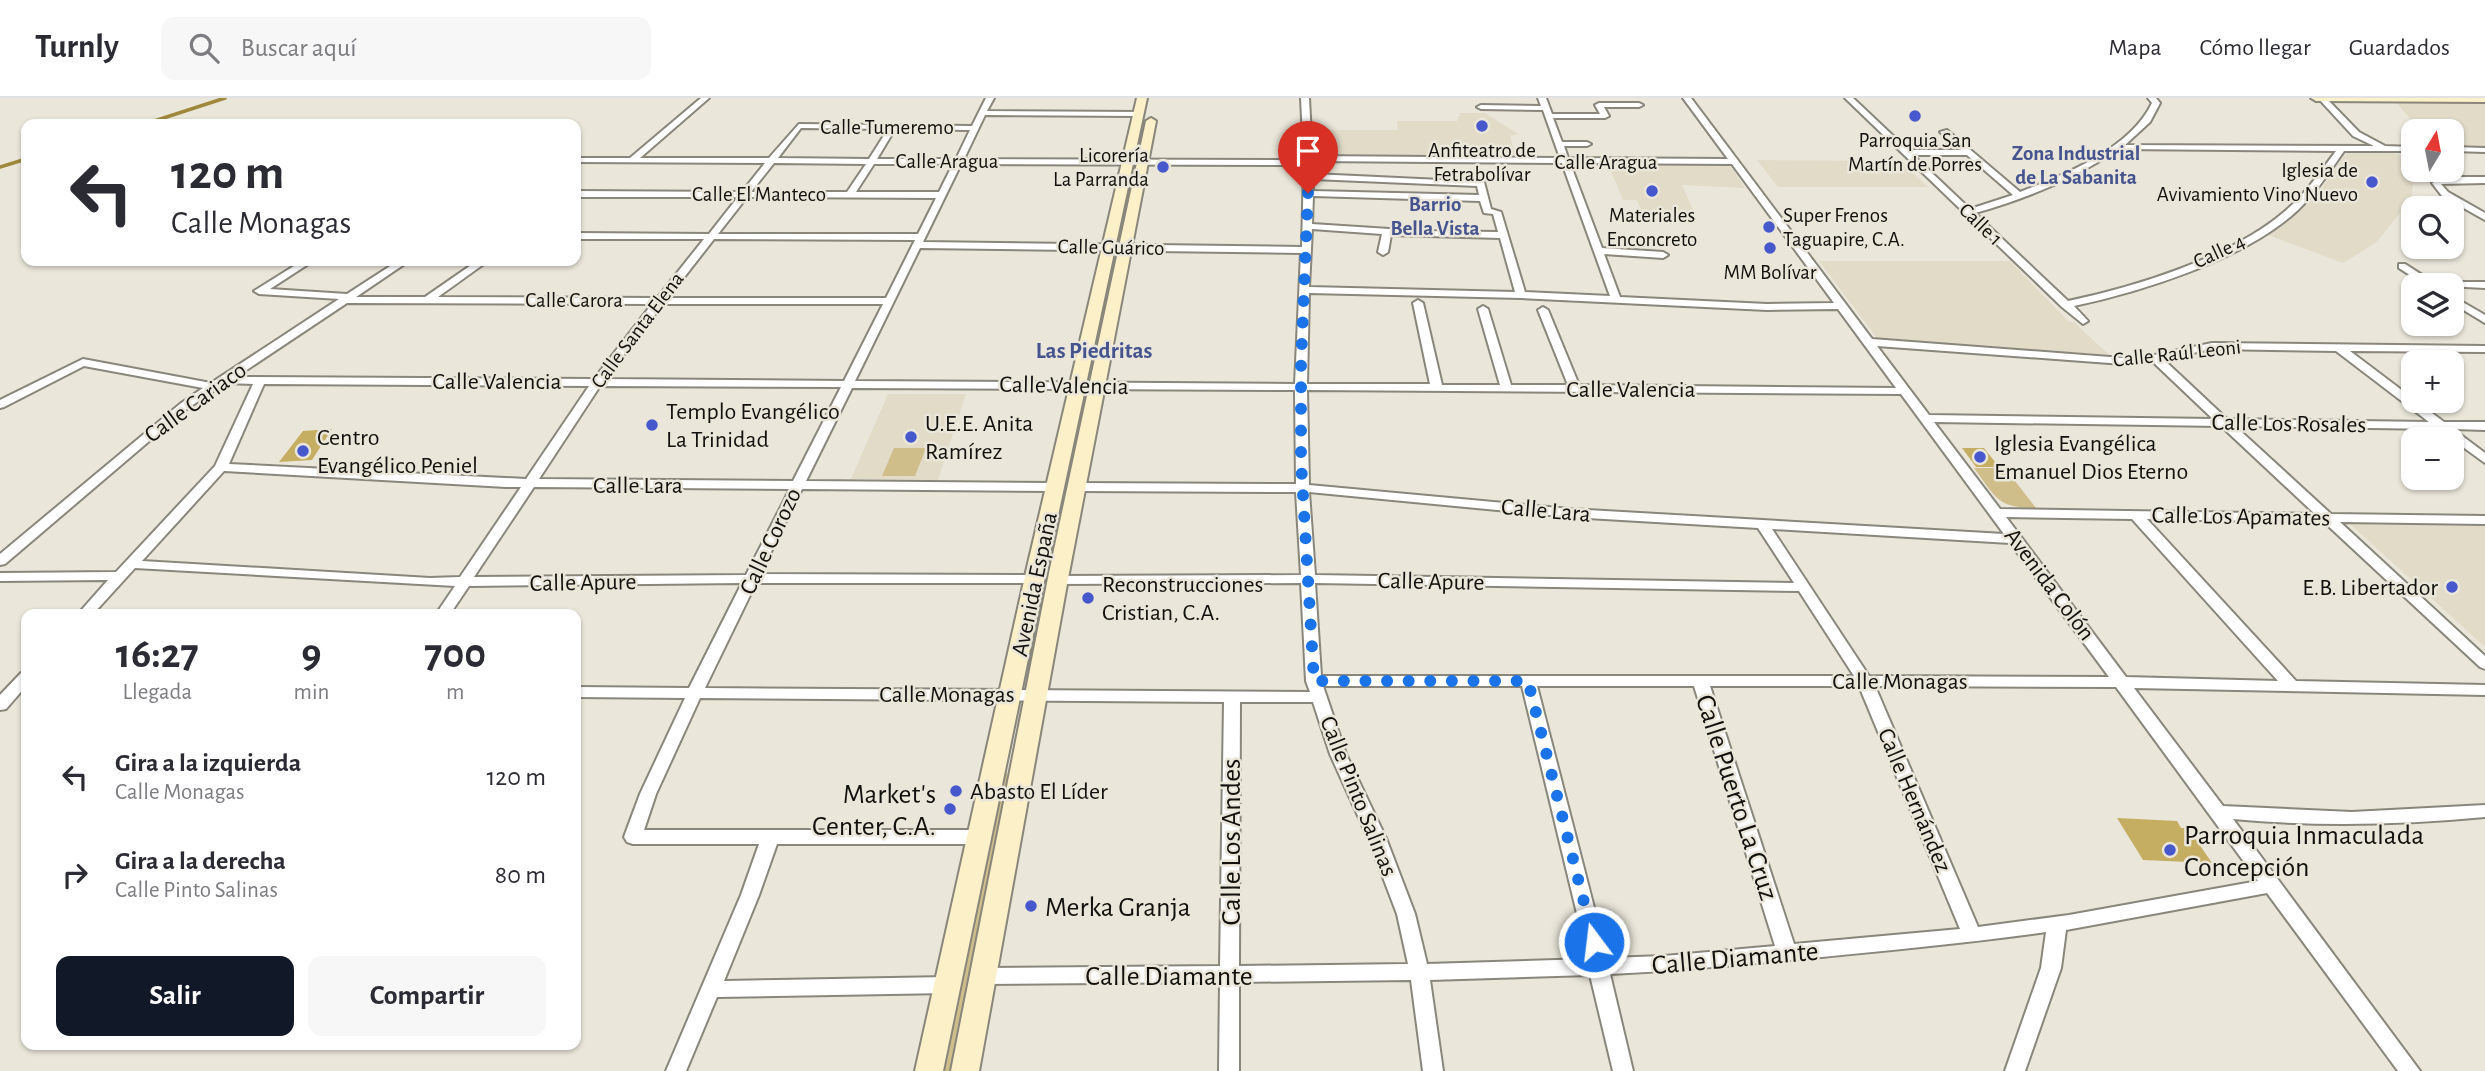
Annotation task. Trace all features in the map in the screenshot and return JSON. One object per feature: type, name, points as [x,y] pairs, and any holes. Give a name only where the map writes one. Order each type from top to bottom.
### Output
[{"type":"main road","name":"Avenida España","points":[[929,1071],[1055,486],[1087,385],[1135,162],[1155,98]]},
{"type":"main road","points":[[2316,98],[2485,99]]},
{"type":"main road","name":"Avenida España","points":[[1135,162],[1141,106]]},
{"type":"main road","name":"Avenida España","points":[[965,1071],[1077,487],[1087,385]]},
{"type":"street","points":[[632,160],[705,98]]},
{"type":"street","name":"Calle Corozo","points":[[770,837],[633,837],[648,794],[695,692],[990,98]]},
{"type":"street","name":"Calle Pinto Salinas","points":[[1305,98],[1308,193],[1301,388],[1302,488],[1317,689],[1338,754],[1394,880],[1412,936],[1420,972],[1433,1071]]},
{"type":"street","points":[[1542,98],[1616,300]]},
{"type":"street","name":"Avenida Colón","points":[[1687,98],[2410,1071]]},
{"type":"street","name":"Calle 1","points":[[1849,98],[2083,321]]},
{"type":"street","points":[[1969,212],[2020,197],[2058,181],[2115,147],[2136,132],[2155,109],[2156,103],[2152,98]]},
{"type":"street","points":[[2322,98],[2357,134],[2385,149]]},
{"type":"street","points":[[1481,107],[1605,116],[1599,104],[1638,101],[1645,114]]},
{"type":"street","name":"Calle Tumeremo","points":[[982,113],[1141,106]]},
{"type":"street","name":"Calle Tumeremo","points":[[799,126],[975,128]]},
{"type":"street","name":"Calle Santa Elena","points":[[446,609],[597,382],[658,301],[799,126]]},
{"type":"street","points":[[850,195],[893,127]]},
{"type":"street","points":[[1944,132],[2020,197]]},
{"type":"street","points":[[1559,144],[1587,144]]},
{"type":"street","points":[[2115,147],[2401,149]]},
{"type":"street","name":"Calle 4","points":[[2066,305],[2113,294],[2205,260],[2269,228],[2307,195],[2341,149]]},
{"type":"street","points":[[2464,149],[2485,150]]},
{"type":"street","points":[[1906,152],[1968,153]]},
{"type":"street","name":"Calle Aragua","points":[[581,162],[1735,162]]},
{"type":"street","points":[[1308,176],[1481,184],[1487,211],[1497,212],[1521,295]]},
{"type":"street","points":[[2485,180],[2436,183],[2445,194],[2485,216]]},
{"type":"street","points":[[1308,193],[1484,198]]},
{"type":"street","name":"Calle El Manteco","points":[[581,194],[941,195]]},
{"type":"street","points":[[1307,226],[1387,232],[1503,234]]},
{"type":"street","points":[[1383,252],[1387,232]]},
{"type":"street","name":"Calle Guárico","points":[[581,236],[1306,250]]},
{"type":"street","points":[[1598,251],[1663,255]]},
{"type":"street","name":"Calle Carora","points":[[300,266],[259,290],[347,298],[888,301]]},
{"type":"street","name":"Calle Cariaco","points":[[0,561],[169,418],[396,266]]},
{"type":"street","points":[[429,299],[476,266]]},
{"type":"street","points":[[2402,266],[2413,273]]},
{"type":"street","points":[[2464,285],[2485,285]]},
{"type":"street","points":[[1304,290],[1521,295],[1767,307],[1843,306]]},
{"type":"street","points":[[1418,303],[1437,389]]},
{"type":"street","points":[[2464,307],[2485,320]]},
{"type":"street","points":[[1483,309],[1507,389]]},
{"type":"street","points":[[1542,310],[1575,389]]},
{"type":"street","name":"Calle Raúl Leoni","points":[[1869,342],[2106,361],[2155,358],[2206,346],[2485,349]]},
{"type":"street","points":[[2337,347],[2485,459]]},
{"type":"street","points":[[2155,358],[2485,664]]},
{"type":"street","name":"Calle Valencia","points":[[0,405],[83,362],[218,383],[260,380],[1905,390]]},
{"type":"street","points":[[90,609],[221,467],[260,380]]},
{"type":"street","name":"Calle Los Rosales","points":[[1926,418],[2485,426]]},
{"type":"street","name":"Calle Lara","points":[[221,467],[528,484],[1055,486]]},
{"type":"street","name":"Calle Lara","points":[[1077,487],[1302,488],[1570,513],[2016,538]]},
{"type":"street","name":"Calle Los Apamates","points":[[1997,513],[2485,520]]},
{"type":"street","points":[[2136,515],[2292,686]]},
{"type":"street","name":"Calle Hernández","points":[[1763,525],[1865,681],[1972,935]]},
{"type":"street","name":"Calle Apure","points":[[131,564],[465,582],[1034,579]]},
{"type":"street","points":[[0,577],[120,576]]},
{"type":"street","name":"Calle Apure","points":[[1058,580],[1308,579],[1803,587]]},
{"type":"street","name":"Calle Monagas","points":[[581,691],[1232,696],[1317,689],[1528,681],[1700,680],[2123,682],[2485,690]]},
{"type":"street","name":"Calle Puerto La Cruz","points":[[1700,680],[1787,953]]},
{"type":"street","points":[[1528,681],[1623,1071]]},
{"type":"street","points":[[4,701],[21,682]]},
{"type":"street","name":"Calle Los Andes","points":[[1229,1071],[1232,696]]},
{"type":"street","points":[[2219,811],[2317,820],[2377,819],[2485,811]]},
{"type":"street","points":[[677,1071],[712,989],[770,837],[979,837]]},
{"type":"street","name":"Calle Diamante","points":[[983,976],[1420,972],[1599,967],[1787,953],[1972,935],[2273,885]]},
{"type":"street","points":[[2015,1071],[2051,968],[2057,923]]},
{"type":"street","points":[[712,989],[948,985]]},
{"type":"shaded area","points":[[2395,101],[2485,102],[2485,147],[2464,147],[2464,119],[2411,119]]},
{"type":"shaded area","points":[[1460,113],[1485,113],[1518,134],[1510,136],[1516,157],[1320,154],[1319,131],[1316,130],[1398,130],[1397,121],[1457,121]]},
{"type":"shaded area","points":[[2348,151],[2391,151],[2401,156],[2401,182],[2413,182],[2411,196],[2401,196],[2401,212],[2377,242],[2343,263],[2268,235],[2315,198]]},
{"type":"shaded area","points":[[1757,160],[1900,161],[1928,187],[1778,187]]},
{"type":"shaded area","name":"Materiales Enconcreto","points":[[1608,164],[1726,166],[1731,167],[1745,188],[1682,185],[1697,219],[1644,218],[1637,200],[1623,200]]},
{"type":"shaded area","points":[[1819,261],[2010,261],[2069,322],[2074,322],[2109,355],[1877,338]]},
{"type":"shaded area","name":"U.E.E. Anita Ramírez","points":[[888,394],[966,394],[938,480],[851,479]]},
{"type":"shaded area","points":[[1082,402],[1076,430],[1078,443],[1028,681],[1039,626],[1037,609]]},
{"type":"shaded area","points":[[894,448],[926,448],[915,476],[882,476]]},
{"type":"shaded area","points":[[1974,468],[2005,468],[2036,508],[2013,506],[1998,499]]},
{"type":"shaded area","name":"E.B. Libertador","points":[[2350,524],[2485,526],[2485,647]]},
{"type":"shaded area","points":[[1016,714],[1006,770],[1009,781],[952,1071],[942,1071]]},
{"type":"building","name":"Centro Evangélico Peniel","points":[[332,429],[312,460],[279,462],[303,431]]},
{"type":"building","name":"Iglesia Evangélica Emanuel Dios Eterno","points":[[1962,448],[1984,448],[1999,467],[1976,467]]},
{"type":"building","name":"Parroquia Inmaculada Concepción","points":[[2117,818],[2177,821],[2181,828],[2188,828],[2212,863],[2143,860]]},
{"type":"waterway","points":[[160,119],[225,98]]},
{"type":"waterway","points":[[0,167],[21,161]]},
{"type":"place","name":"Parroquia San Martín de Porres","points":[[1915,116]]},
{"type":"place","name":"Anfiteatro de Fetrabolívar","points":[[1482,126]]},
{"type":"place","name":"Licorería La Parranda","points":[[1163,167]]},
{"type":"place","name":"Iglesia de Avivamiento Vino Nuevo","points":[[2372,182]]},
{"type":"place","name":"Materiales Enconcreto","points":[[1652,191]]},
{"type":"place","name":"Super Frenos Taguapire, C.A.","points":[[1769,227]]},
{"type":"place","name":"MM Bolívar","points":[[1770,248]]},
{"type":"place","name":"Templo Evangélico La Trinidad","points":[[652,425]]},
{"type":"place","name":"U.E.E. Anita Ramírez","points":[[911,437]]},
{"type":"place","name":"Centro Evangélico Peniel","points":[[303,451]]},
{"type":"place","name":"Iglesia Evangélica Emanuel Dios Eterno","points":[[1980,457]]},
{"type":"place","name":"E.B. Libertador","points":[[2452,587]]},
{"type":"place","name":"Reconstrucciones Cristian, C.A.","points":[[1088,598]]},
{"type":"place","name":"Abasto El Líder","points":[[956,791]]},
{"type":"place","name":"Market's Center, C.A.","points":[[950,809]]},
{"type":"place","name":"Parroquia Inmaculada Concepción","points":[[2170,850]]},
{"type":"place","name":"Merka Granja","points":[[1031,906]]},
{"type":"district","name":"Zona Industrial de La Sabanita","points":[[2076,165]]},
{"type":"district","name":"Barrio Bella Vista","points":[[1435,216]]},
{"type":"district","name":"Las Piedritas","points":[[1094,350]]},
{"type":"route","points":[[1308,193],[1301,363],[1301,461],[1314,681],[1528,681],[1594,942]]}]
